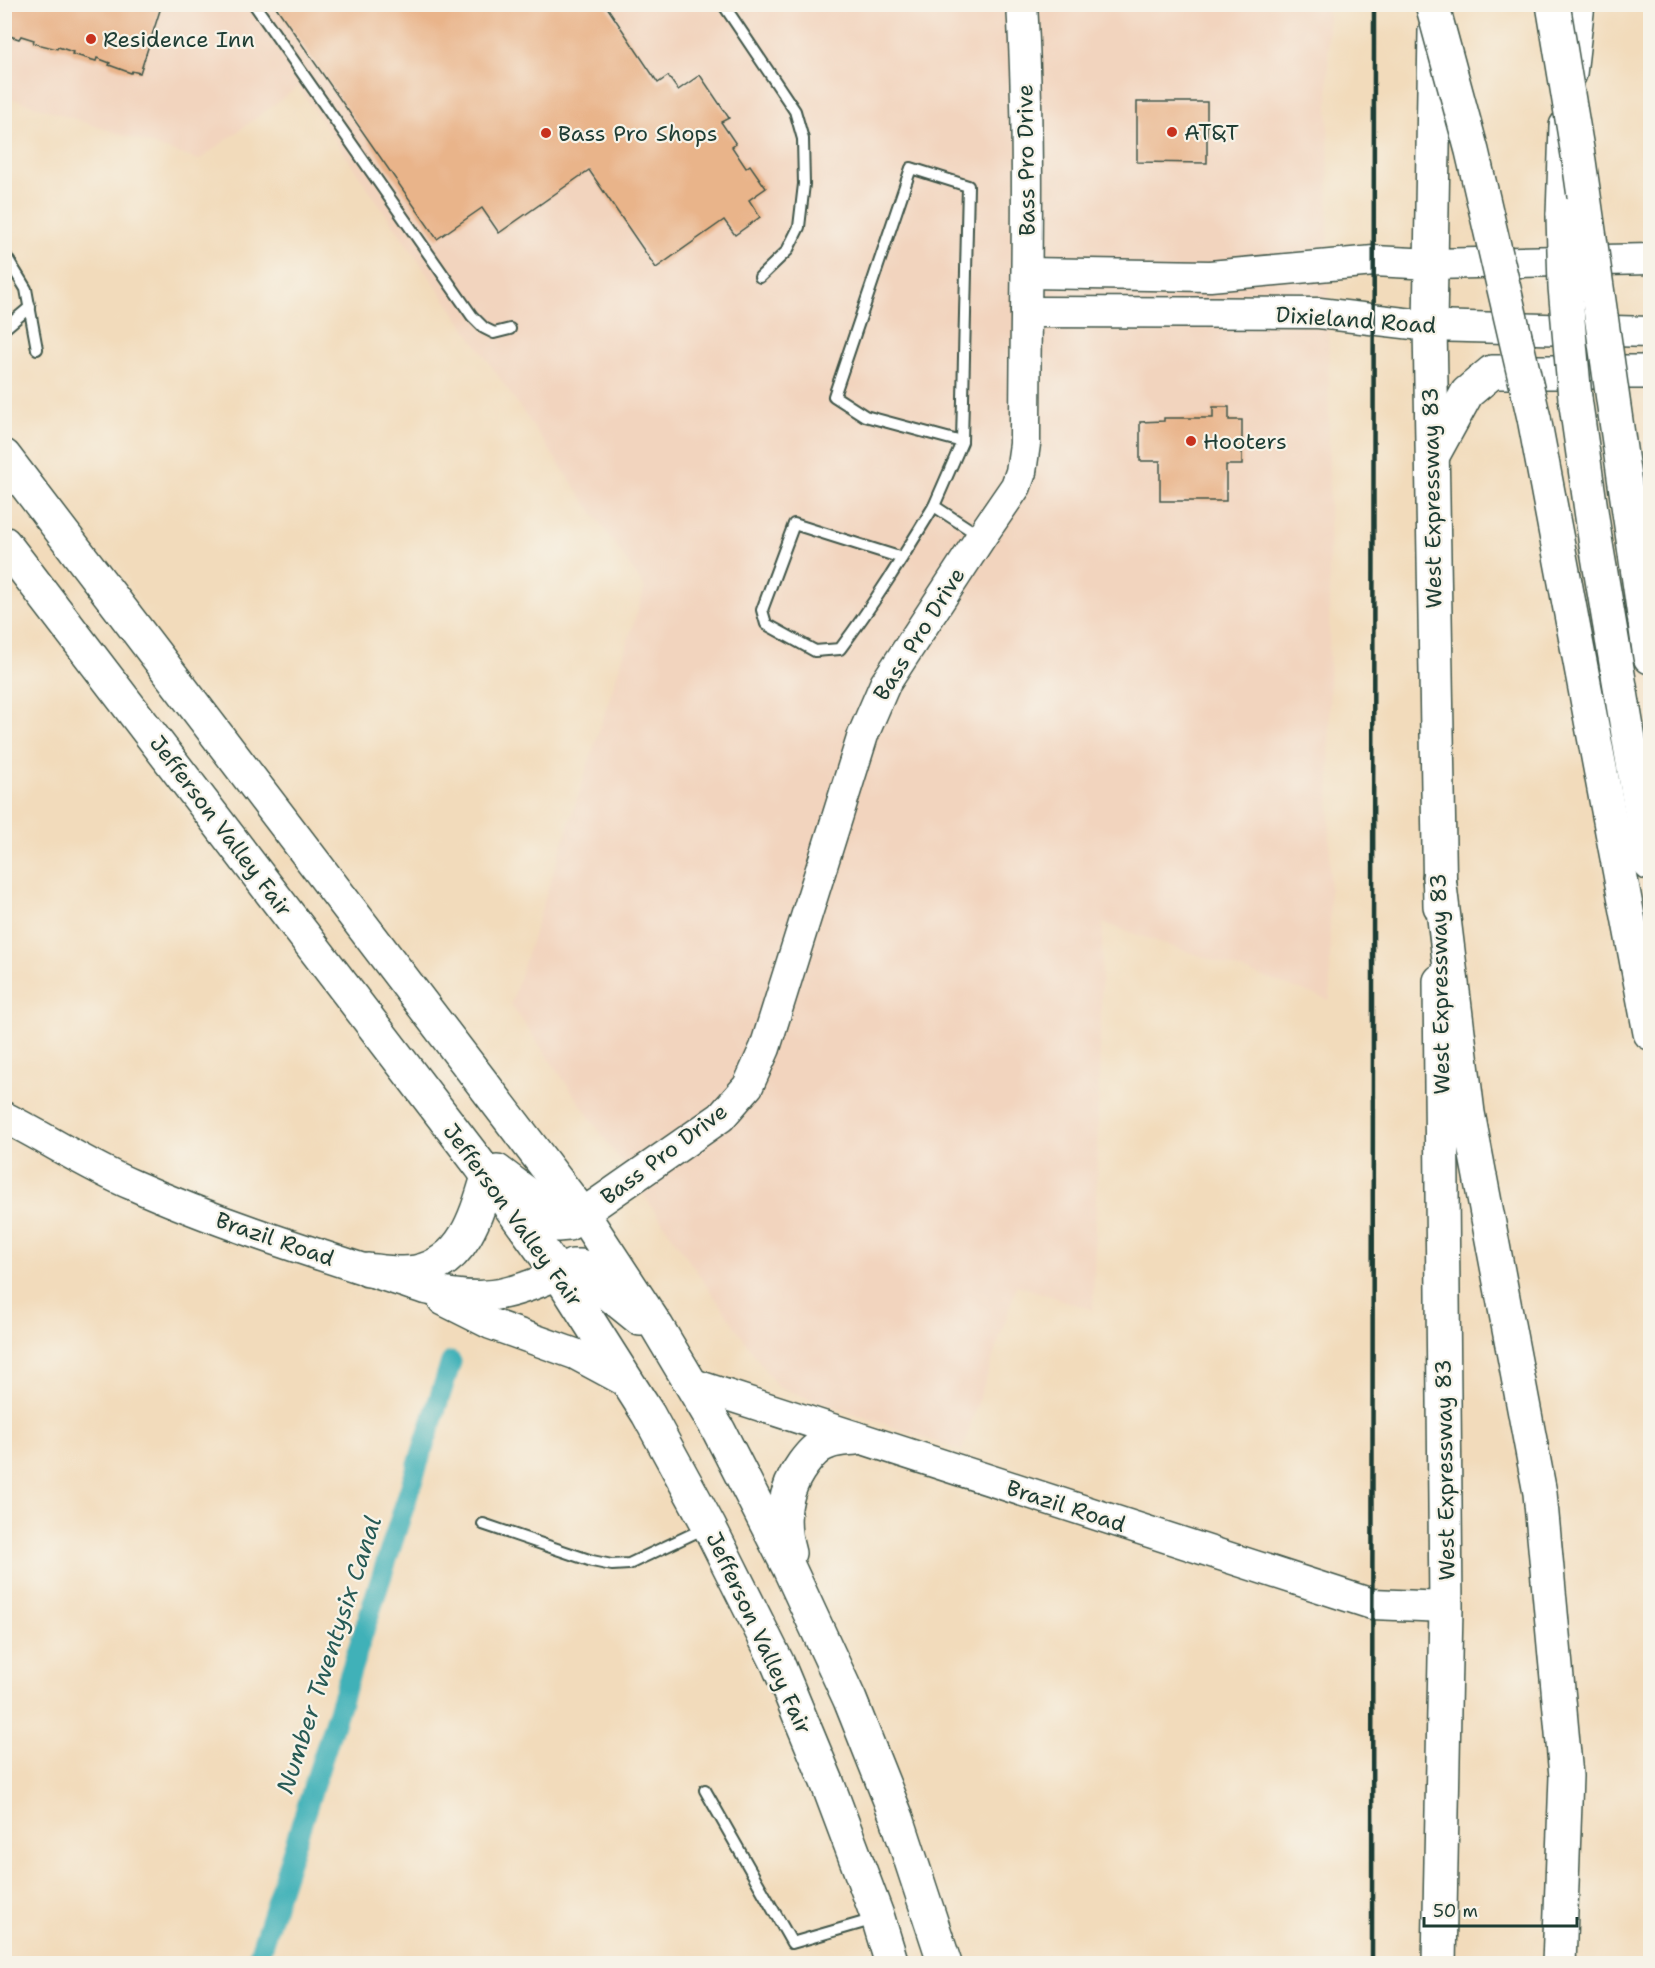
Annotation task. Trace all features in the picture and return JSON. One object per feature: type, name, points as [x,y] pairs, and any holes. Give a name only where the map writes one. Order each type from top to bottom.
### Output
[{"type":"main road","name":"West Expressway 83","points":[[1433,4],[1430,326],[1439,878],[1446,1607],[1438,1964]]},
{"type":"main road","points":[[1433,4],[1472,151],[1534,418],[1650,1033]]},
{"type":"main road","points":[[1553,4],[1580,161],[1650,657]]},
{"type":"main road","points":[[1578,4],[1568,86],[1564,153],[1565,287],[1575,398],[1590,505],[1650,864]]},
{"type":"main road","points":[[1432,457],[1467,393],[1492,372],[1650,372]]},
{"type":"main road","points":[[4,456],[582,1214],[667,1345],[719,1431],[797,1587],[850,1700],[897,1818],[945,1964]]},
{"type":"main road","name":"Jefferson Valley Fair","points":[[4,543],[488,1176],[559,1274],[648,1414],[709,1526],[778,1664],[827,1782],[878,1918],[892,1964]]},
{"type":"main road","points":[[1439,878],[1468,1113],[1540,1493],[1566,1776],[1559,1964]]},
{"type":"main road","points":[[465,1145],[534,1199],[557,1225],[568,1224],[582,1214]]},
{"type":"main road","points":[[368,1270],[395,1274],[416,1272],[434,1266],[447,1257],[471,1228],[488,1176]]},
{"type":"main road","points":[[559,1274],[572,1266],[587,1269],[603,1289],[646,1324],[667,1345]]},
{"type":"main road","points":[[797,1587],[783,1519],[786,1494],[795,1474],[809,1455],[826,1443],[855,1437]]},
{"type":"street","name":"Bass Pro Drive","points":[[582,1214],[721,1117],[748,1086],[765,1048],[863,735],[875,705],[885,684],[1016,486],[1021,472],[1025,444],[1028,273],[1022,4]]},
{"type":"street","name":"Dixieland Road","points":[[1028,273],[1210,276],[1374,261],[1432,264],[1650,259]]},
{"type":"street","name":"Dixieland Road","points":[[1026,312],[1319,313],[1430,326],[1650,332]]},
{"type":"street","name":"Brazil Road","points":[[4,1117],[74,1156],[185,1208],[425,1289],[451,1295],[480,1297],[506,1294],[527,1288],[559,1274]]},
{"type":"street","points":[[425,1289],[475,1316],[575,1354],[627,1382]]},
{"type":"street","name":"Brazil Road","points":[[690,1383],[1372,1604],[1446,1607]]},
{"type":"lane","points":[[254,4],[472,316],[484,328],[494,333],[510,328]]},
{"type":"lane","points":[[723,4],[795,111],[802,139],[804,184],[799,226],[787,251],[760,277]]},
{"type":"lane","points":[[902,558],[794,524],[762,610],[766,624],[815,651],[840,649],[867,614],[902,558],[934,506],[962,442],[968,186],[911,168],[834,396],[865,416],[962,442]]},
{"type":"lane","points":[[4,253],[26,289],[37,349]]},
{"type":"lane","points":[[4,328],[30,307]]},
{"type":"lane","points":[[934,506],[981,537]]},
{"type":"lane","points":[[483,1524],[592,1561],[612,1565],[628,1564],[709,1526]]},
{"type":"lane","points":[[705,1790],[792,1943],[878,1918]]},
{"type":"shaded area","points":[[5,5],[1328,5],[1330,1000],[1103,923],[1093,1310],[1017,1285],[962,1451],[777,1387],[511,1004],[645,588],[298,87],[199,160],[5,96]]},
{"type":"building","name":"Residence Inn","points":[[4,4],[162,4],[140,73],[132,71],[131,73],[97,58],[96,61],[58,47],[57,49],[33,43],[34,40],[21,36],[19,39],[4,34]]},
{"type":"building","name":"Bass Pro Shops","points":[[274,4],[605,4],[658,83],[668,76],[678,90],[700,75],[729,118],[721,122],[736,144],[732,147],[746,168],[750,165],[766,188],[749,200],[760,217],[735,235],[724,220],[656,268],[589,170],[499,233],[482,208],[437,239]]},
{"type":"building","name":"AT&T","points":[[1137,102],[1207,102],[1207,163],[1137,162]]},
{"type":"building","name":"Hooters","points":[[1213,407],[1229,407],[1229,420],[1242,420],[1242,465],[1226,465],[1226,501],[1160,501],[1160,461],[1140,461],[1140,422],[1164,421],[1164,418],[1213,418]]},
{"type":"waterway","name":"Number Twentysix Canal","points":[[256,1964],[451,1362]]},
{"type":"railway","points":[[1372,1964],[1374,4]]},
{"type":"place","name":"Residence Inn","points":[[91,39]]},
{"type":"place","name":"AT&T","points":[[1172,132]]},
{"type":"place","name":"Bass Pro Shops","points":[[546,133]]},
{"type":"place","name":"Hooters","points":[[1191,441]]}]
